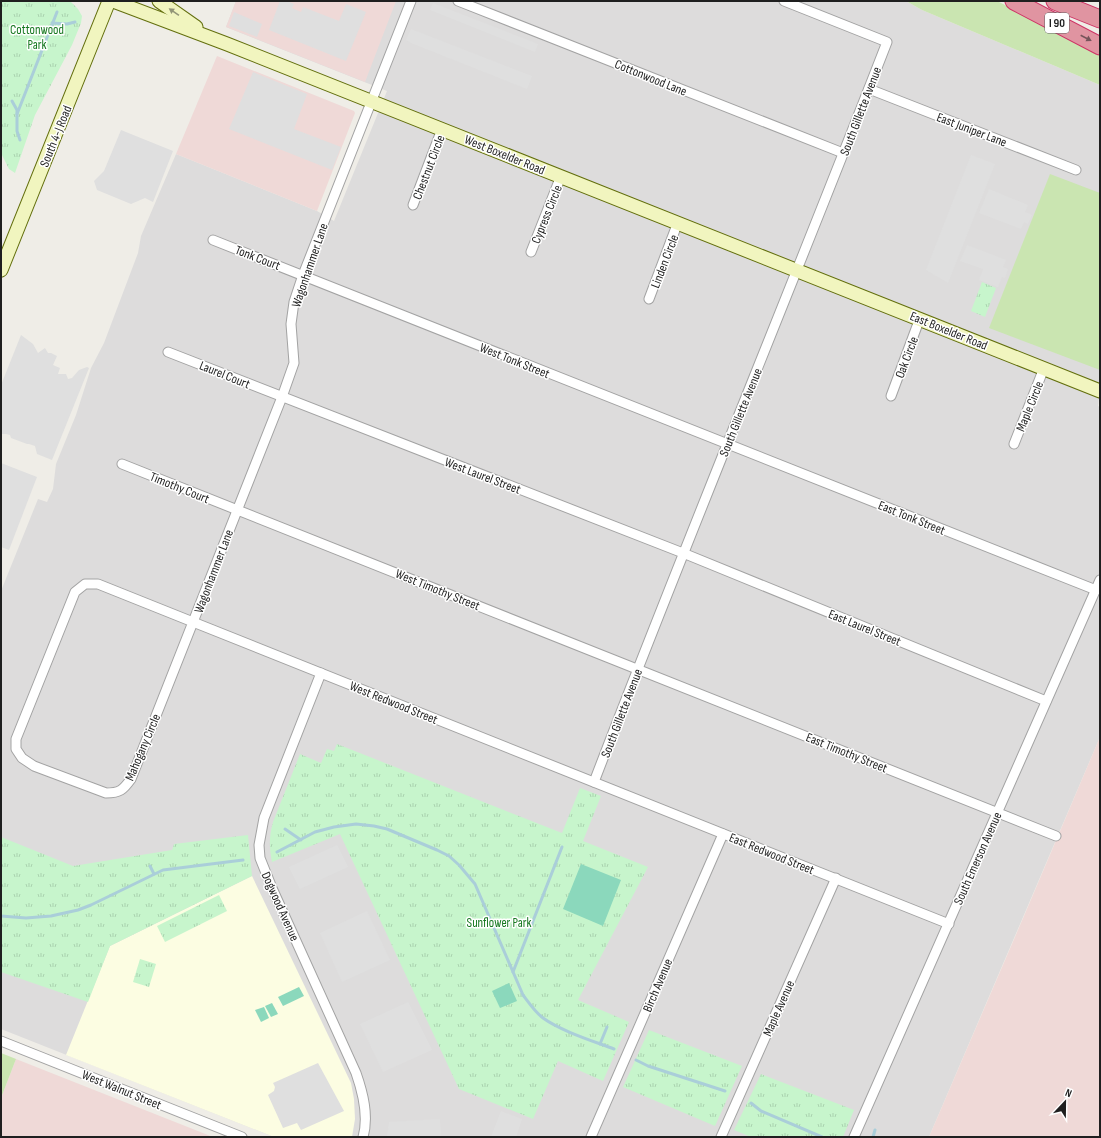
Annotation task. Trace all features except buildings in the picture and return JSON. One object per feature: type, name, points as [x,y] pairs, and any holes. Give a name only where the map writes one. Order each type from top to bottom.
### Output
[{"type":"highway","name":"I 90","points":[[1014,1],[1100,46]]},
{"type":"highway","name":"I 90","points":[[1055,1],[1100,19]]},
{"type":"main road","name":"South 4-J Road","points":[[1,270],[109,1]]},
{"type":"main road","points":[[113,1],[213,38]]},
{"type":"main road","points":[[159,1],[213,38]]},
{"type":"main road","name":"West Boxelder Road","points":[[213,38],[797,269]]},
{"type":"main road","name":"East Boxelder Road","points":[[797,269],[1100,391]]},
{"type":"street","name":"Wagonhammer Lane","points":[[193,622],[294,363],[292,317],[294,302],[303,275],[411,1]]},
{"type":"street","name":"Cottonwood Lane","points":[[458,1],[843,153]]},
{"type":"street","name":"South Gillette Avenue","points":[[594,782],[683,553],[728,444],[887,42],[784,1]]},
{"type":"street","name":"East Juniper Lane","points":[[868,89],[1076,170]]},
{"type":"street","name":"Chestnut Circle","points":[[413,205],[442,129]]},
{"type":"street","name":"Cypress Circle","points":[[531,252],[561,176]]},
{"type":"street","name":"Linden Circle","points":[[649,298],[678,222]]},
{"type":"street","name":"Tonk Court","points":[[214,240],[303,275]]},
{"type":"street","name":"West Tonk Street","points":[[303,275],[728,444]]},
{"type":"street","name":"Oak Circle","points":[[891,396],[920,318]]},
{"type":"street","name":"Laurel Court","points":[[168,352],[282,397]]},
{"type":"street","name":"Maple Circle","points":[[1014,444],[1044,368]]},
{"type":"street","name":"West Laurel Street","points":[[282,397],[683,553]]},
{"type":"street","name":"East Tonk Street","points":[[728,444],[1096,590]]},
{"type":"street","name":"Timothy Court","points":[[122,464],[237,510]]},
{"type":"street","name":"West Timothy Street","points":[[237,510],[639,669]]},
{"type":"street","name":"East Laurel Street","points":[[683,553],[1046,700]]},
{"type":"street","name":"South Emerson Avenue","points":[[854,1137],[1100,580]]},
{"type":"street","name":"Mahogany Circle","points":[[85,584],[98,584],[193,622],[131,779],[125,787],[116,793],[106,793],[34,766],[22,758],[16,749],[16,739],[75,592],[85,584]]},
{"type":"street","name":"West Redwood Street","points":[[193,622],[594,782]]},
{"type":"street","name":"East Timothy Street","points":[[639,669],[1056,836]]},
{"type":"street","name":"Dogwood Avenue","points":[[321,673],[264,818],[259,845],[260,858],[272,888],[356,1073],[365,1106],[363,1137]]},
{"type":"street","name":"East Redwood Street","points":[[594,782],[949,924]]},
{"type":"street","name":"Birch Avenue","points":[[591,1137],[723,834]]},
{"type":"street","name":"Maple Avenue","points":[[721,1137],[836,878]]},
{"type":"street","name":"West Walnut Street","points":[[1,1041],[242,1137]]},
{"type":"shaded area","points":[[236,1],[906,1],[922,10],[1100,85],[1100,390],[1098,406],[1100,407],[1100,737],[929,1137],[274,1137],[1,1029],[1,591],[38,499],[47,502],[53,489],[56,464],[76,415],[91,368],[104,343],[138,253],[141,236],[176,154],[317,211],[334,221],[387,91],[226,27]]},
{"type":"shaded area","points":[[236,1],[396,1],[365,82],[226,27]]},
{"type":"shaded area","points":[[280,1],[287,1],[294,4],[292,8],[301,12],[303,7],[339,21],[346,4],[366,12],[346,61],[269,30]]},
{"type":"shaded area","points":[[433,3],[538,44],[535,52],[430,10]]},
{"type":"shaded area","points":[[234,12],[262,24],[257,37],[229,26]]},
{"type":"shaded area","points":[[411,29],[532,76],[527,89],[411,43],[406,40]]},
{"type":"shaded area","points":[[217,56],[354,111],[355,113],[317,211],[176,154]]},
{"type":"shaded area","points":[[253,72],[307,94],[294,129],[341,147],[332,170],[229,129]]},
{"type":"shaded area","points":[[121,130],[173,151],[153,202],[145,198],[131,204],[97,190],[94,181],[104,171]]},
{"type":"shaded area","points":[[971,155],[995,164],[948,283],[926,270]]},
{"type":"shaded area","points":[[989,189],[1028,205],[1025,212],[1032,215],[1028,224],[1024,222],[1021,229],[979,213]]},
{"type":"shaded area","points":[[967,245],[1006,260],[1003,267],[1008,269],[1005,278],[1002,277],[998,287],[979,280],[983,269],[960,261]]},
{"type":"shaded area","points":[[21,335],[33,344],[38,353],[45,348],[48,353],[57,356],[53,365],[60,368],[58,374],[66,374],[68,379],[72,378],[79,370],[87,367],[89,368],[52,460],[37,454],[35,446],[11,438],[10,435],[1,434],[1,385]]},
{"type":"shaded area","points":[[1,463],[37,477],[9,550],[1,547]]},
{"type":"shaded area","points":[[1100,737],[1100,1137],[929,1137],[1024,916]]},
{"type":"shaded area","points":[[337,845],[348,867],[300,889],[289,867]]},
{"type":"shaded area","points":[[252,876],[351,1083],[354,1099],[355,1119],[352,1137],[274,1137],[66,1055],[110,946]]},
{"type":"shaded area","points":[[367,911],[390,960],[342,982],[320,933]]},
{"type":"shaded area","points":[[408,1002],[432,1050],[383,1072],[360,1024]]},
{"type":"shaded area","points":[[16,1059],[213,1137],[1,1137],[1,1098]]},
{"type":"shaded area","points":[[318,1063],[344,1111],[301,1130],[297,1123],[283,1128],[268,1095],[274,1091],[275,1087],[273,1083]]},
{"type":"shaded area","points":[[501,1111],[522,1119],[516,1137],[491,1137]]},
{"type":"shaded area","points":[[440,1119],[441,1135],[439,1137],[387,1137],[389,1122]]},
{"type":"green space","name":"Cottonwood Park","points":[[1,1],[70,1],[78,9],[82,16],[81,23],[72,45],[35,115],[15,173],[9,169],[1,153]]},
{"type":"green space","points":[[906,1],[997,1],[1100,52],[1100,85],[922,10]]},
{"type":"green space","points":[[1050,174],[1100,193],[1100,370],[989,328]]},
{"type":"green space","points":[[982,282],[996,288],[985,317],[971,311]]},
{"type":"green space","name":"Sunflower Park","points":[[337,744],[562,833],[580,788],[601,796],[583,841],[648,867],[578,1000],[629,1022],[603,1081],[558,1061],[533,1119],[459,1089],[340,834],[272,862],[270,842],[273,822],[300,754],[321,763],[327,749],[334,751]]},
{"type":"green space","points":[[248,835],[252,876],[110,946],[88,1002],[1,972],[1,837],[73,866],[172,850],[174,844]]},
{"type":"green space","points":[[581,864],[621,880],[603,926],[563,909]]},
{"type":"green space","points":[[219,895],[227,911],[165,942],[157,926]]},
{"type":"green space","points":[[140,959],[156,964],[149,987],[133,982]]},
{"type":"green space","points":[[509,983],[517,1001],[500,1008],[492,991]]},
{"type":"green space","points":[[299,987],[304,996],[283,1006],[278,997]]},
{"type":"green space","points":[[272,1003],[278,1014],[271,1017],[265,1006]]},
{"type":"green space","points":[[264,1007],[269,1018],[261,1022],[255,1010]]},
{"type":"green space","points":[[649,1030],[742,1066],[715,1126],[623,1087]]},
{"type":"green space","points":[[1,1053],[16,1059],[1,1098]]},
{"type":"green space","points":[[761,1074],[854,1110],[843,1137],[751,1137],[734,1130]]},
{"type":"waterway","points":[[17,114],[57,12]]},
{"type":"waterway","points":[[52,23],[67,24],[75,22]]},
{"type":"waterway","points":[[12,101],[17,110],[17,131],[20,140]]},
{"type":"waterway","points":[[277,852],[315,832],[334,827],[356,824],[387,829],[449,856],[459,865],[475,884],[523,995],[535,1010],[550,1023],[614,1049]]},
{"type":"waterway","points":[[285,829],[301,840]]},
{"type":"waterway","points":[[513,972],[562,847]]},
{"type":"waterway","points":[[1,916],[26,918],[51,916],[78,910],[163,870],[243,860]]},
{"type":"waterway","points":[[150,866],[154,874]]},
{"type":"waterway","points":[[600,1044],[607,1027]]},
{"type":"waterway","points":[[636,1060],[648,1066],[725,1091]]},
{"type":"waterway","points":[[751,1103],[761,1111],[822,1137]]},
{"type":"waterway","points":[[873,1137],[875,1130]]}]
